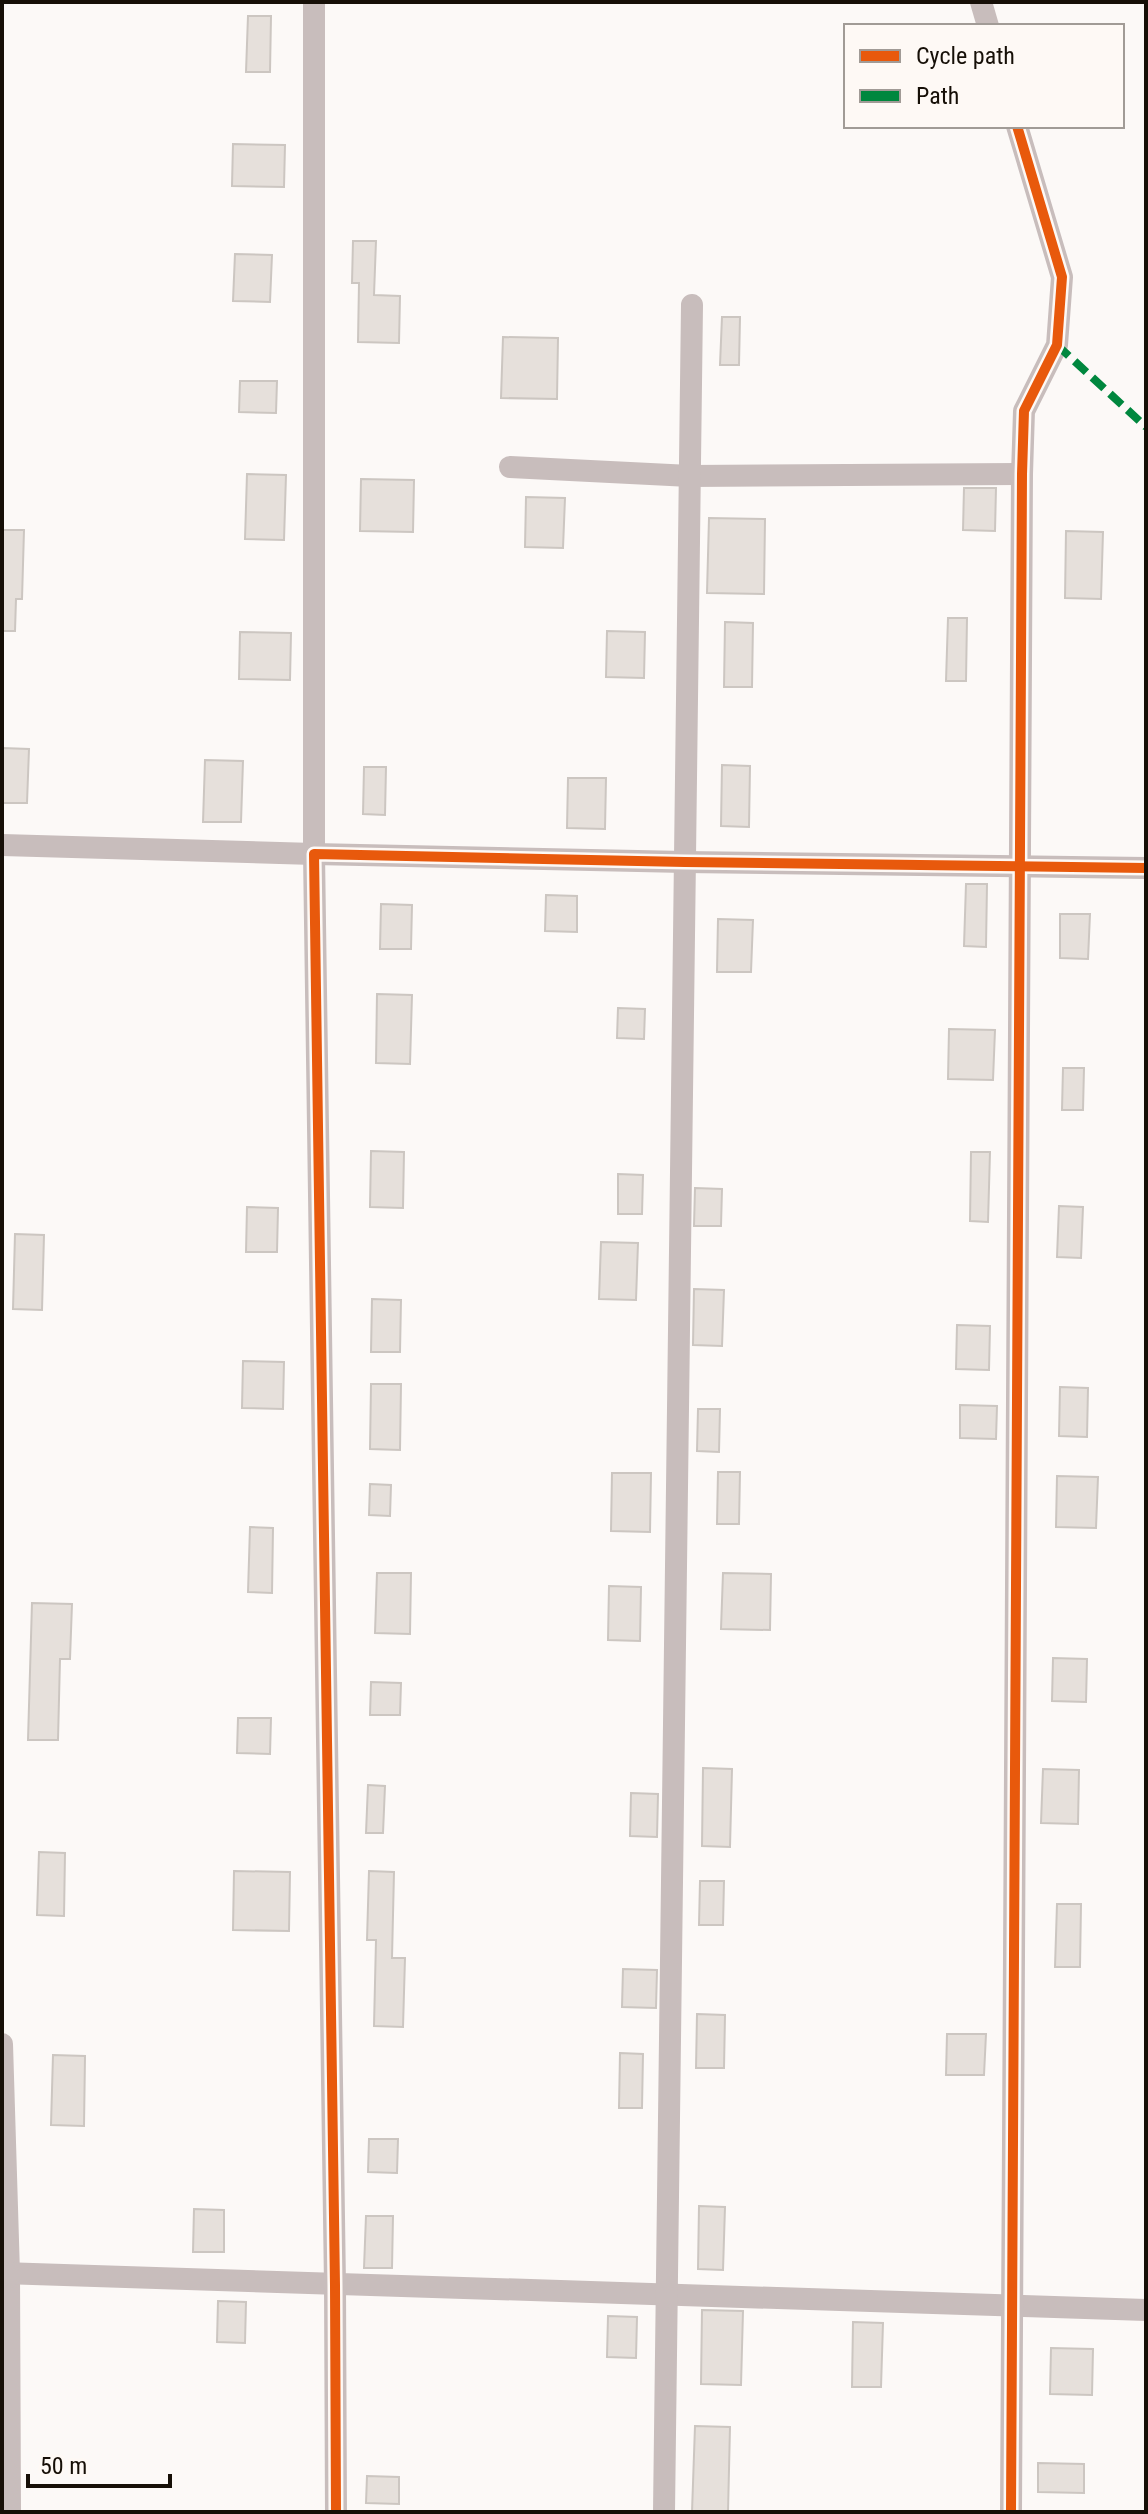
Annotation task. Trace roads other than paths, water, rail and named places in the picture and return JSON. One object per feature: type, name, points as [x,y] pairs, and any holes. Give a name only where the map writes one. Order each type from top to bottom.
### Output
[{"type":"street","points":[[314,2],[314,854],[336,2512]]},
{"type":"street","points":[[981,2],[987,24]]},
{"type":"street","points":[[1011,2512],[1022,474],[1024,411],[1057,345],[1062,277],[1018,128]]},
{"type":"street","points":[[664,2512],[692,305]]},
{"type":"street","points":[[510,467],[690,476],[1022,474]]},
{"type":"street","points":[[2,845],[685,862],[1146,868]]},
{"type":"street","points":[[2,2044],[10,2512]]},
{"type":"street","points":[[6,2273],[1146,2310]]}]
